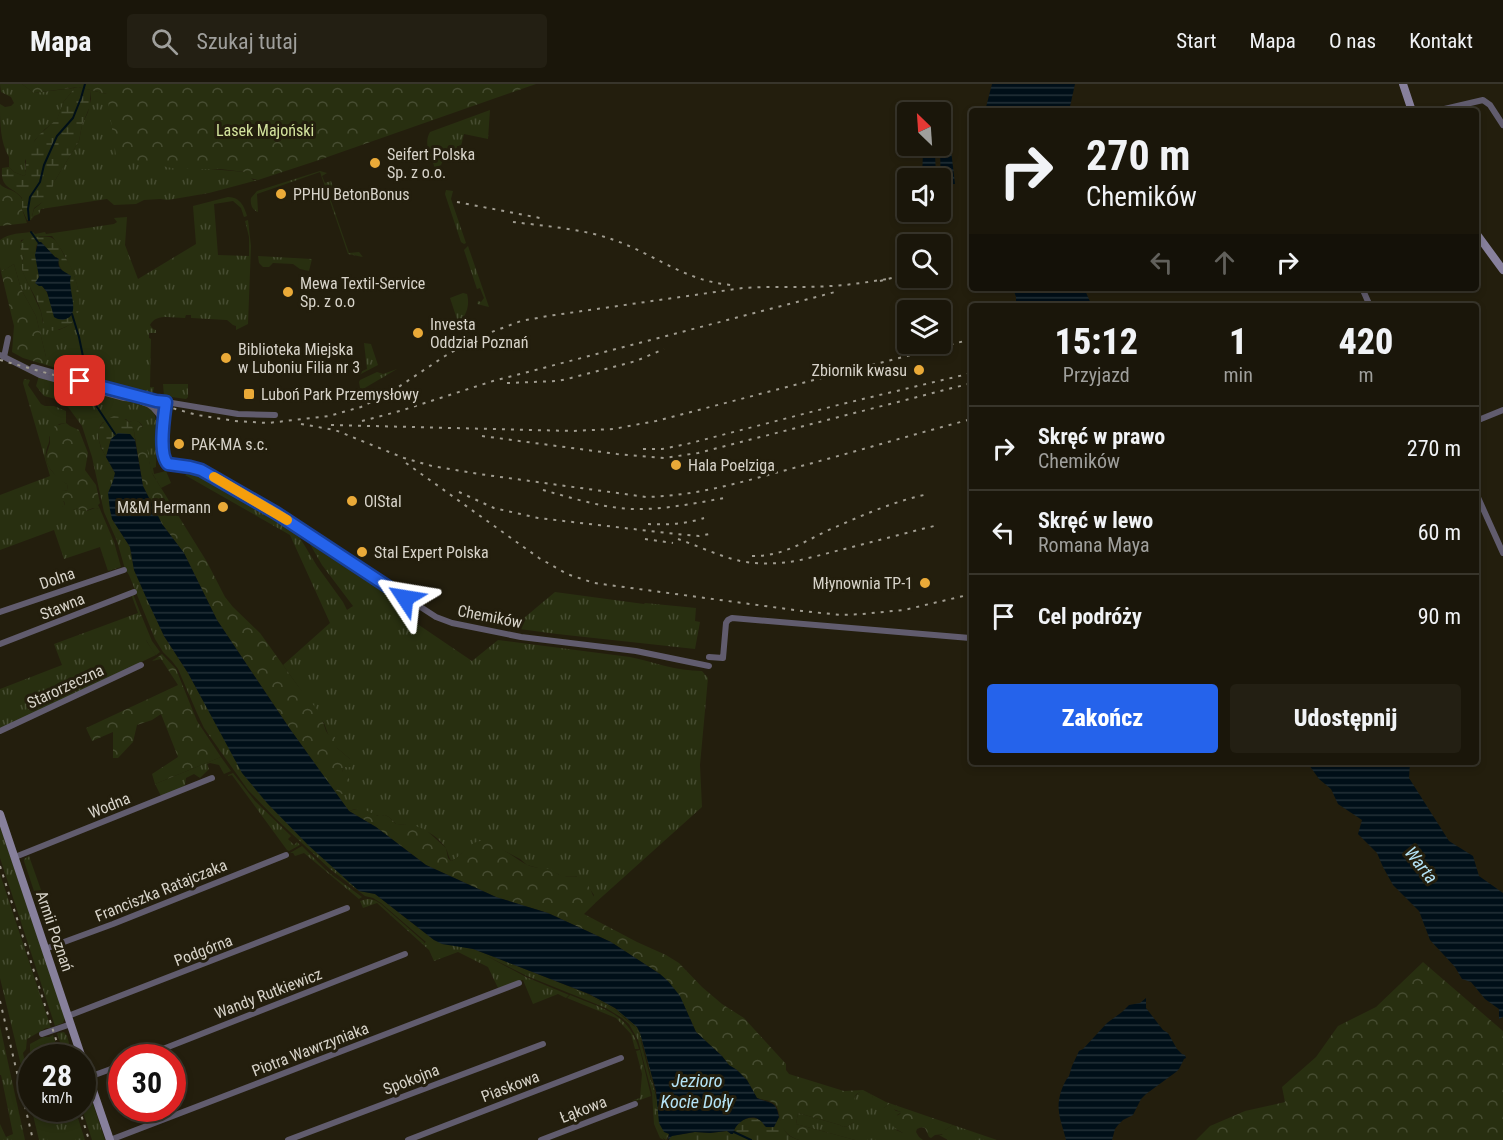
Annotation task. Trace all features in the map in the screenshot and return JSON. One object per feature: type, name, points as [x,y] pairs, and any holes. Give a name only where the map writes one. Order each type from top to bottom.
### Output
[{"type":"main road","points":[[1403,84],[1411,108]]},
{"type":"main road","points":[[1479,237],[1503,270]]},
{"type":"main road","name":"Armii Poznań","points":[[0,814],[78,1044]]},
{"type":"main road","name":"Armii Poznań","points":[[96,1098],[110,1140]]},
{"type":"street","points":[[1449,108],[1483,100],[1490,105],[1503,124]]},
{"type":"street","points":[[8,338],[4,357],[64,379],[156,401]]},
{"type":"street","points":[[116,393],[124,398],[150,405],[160,415],[164,424]]},
{"type":"street","points":[[124,398],[166,402],[238,414],[275,415]]},
{"type":"street","name":"Chemików","points":[[166,402],[164,460],[168,464],[201,470],[262,504],[436,617],[452,623],[521,637],[636,651],[709,666]]},
{"type":"street","points":[[1479,420],[1503,410]]},
{"type":"street","points":[[1479,501],[1503,553]]},
{"type":"street","name":"Dolna","points":[[0,612],[124,570]]},
{"type":"street","name":"Stawna","points":[[0,644],[134,592]]},
{"type":"street","points":[[709,657],[723,658],[726,622],[732,618],[969,638]]},
{"type":"street","name":"Starorzeczna","points":[[0,731],[141,665]]},
{"type":"street","name":"Wodna","points":[[15,857],[212,778]]},
{"type":"street","name":"Franciszka Ratajczaka","points":[[45,949],[286,855]]},
{"type":"street","name":"Podgórna","points":[[42,1034],[70,1020],[347,908]]},
{"type":"street","name":"Wandy Rutkiewicz","points":[[176,1044],[405,954]]},
{"type":"street","name":"Piotra Wawrzyniaka","points":[[110,1140],[519,983]]},
{"type":"street","name":"Spokojna","points":[[288,1140],[543,1044]]},
{"type":"street","name":"Piaskowa","points":[[408,1140],[621,1058]]},
{"type":"street","name":"Łąkowa","points":[[541,1140],[635,1104]]},
{"type":"green space","points":[[0,84],[22,84],[34,93],[74,88],[64,101],[57,120],[35,140],[25,161],[26,174],[24,176],[9,167],[9,157],[1,132],[0,104],[5,107],[14,103],[11,97],[1,92]]},
{"type":"green space","name":"Lasek Majoński","points":[[22,84],[536,84],[258,180],[250,178],[245,172],[220,169],[176,169],[116,156],[107,94],[78,87],[34,93]]},
{"type":"green space","points":[[74,88],[90,90],[90,106],[82,125],[79,141],[54,182],[50,197],[34,208],[31,220],[27,220],[22,209],[22,198],[5,184],[2,168],[9,167],[14,172],[24,176],[26,174],[26,154],[30,147],[39,135],[57,119],[64,101]]},
{"type":"green space","points":[[90,90],[107,94],[199,168],[245,172],[253,180],[258,180],[209,193],[168,200],[144,200],[136,204],[114,205],[107,199],[41,209],[39,214],[31,220],[34,209],[49,194],[79,141],[91,99]]},
{"type":"green space","points":[[490,110],[488,139],[464,134],[461,146],[457,146],[455,158],[445,156],[441,165],[435,168],[427,146],[430,132]]},
{"type":"green space","points":[[320,171],[327,173],[322,176],[325,183],[331,181],[334,190],[328,192],[349,253],[359,252],[363,257],[348,254],[320,172],[257,194],[258,212],[252,206],[251,198],[257,191]]},
{"type":"green space","points":[[0,184],[22,199],[22,209],[27,223],[0,226]]},
{"type":"green space","points":[[446,190],[453,191],[451,199],[466,243],[464,244],[461,242],[445,194]]},
{"type":"green space","points":[[232,197],[241,203],[244,209],[247,216],[244,217],[241,208],[233,201],[214,204],[218,255],[249,256],[249,237],[245,221],[248,220],[251,246],[248,324],[236,330],[236,326],[227,320],[191,318],[191,315],[186,315],[185,318],[170,317],[153,321],[150,325],[156,333],[149,333],[151,339],[150,387],[154,387],[151,394],[46,365],[36,316],[21,289],[14,264],[1,272],[0,240],[20,233],[45,232],[46,234],[114,224],[117,222],[114,218],[127,217],[125,245],[138,279],[196,244],[193,206]],"holes":[[[52,236],[75,278],[79,303],[77,313],[70,324],[59,330],[43,323],[41,312],[22,270],[24,256],[20,247],[21,240]]]},
{"type":"green space","points":[[35,235],[36,237],[50,237],[58,244],[70,265],[78,290],[79,308],[77,316],[65,327],[52,331],[44,326],[39,306],[22,270],[24,256],[20,243],[25,238]],"holes":[[[41,242],[55,257],[69,281],[73,308],[53,313],[46,292],[42,286],[39,286],[36,246]]]},
{"type":"green space","points":[[468,246],[489,307],[477,304],[484,298],[480,288],[477,289],[464,250]]},
{"type":"green space","points":[[258,256],[312,259],[309,271],[293,264],[273,263],[269,267],[263,267],[259,263]]},
{"type":"green space","points":[[14,264],[21,289],[36,316],[46,365],[12,352],[14,326],[1,272]]},
{"type":"green space","points":[[463,293],[467,294],[467,310],[459,322],[449,328],[448,325],[458,322],[450,298]]},
{"type":"green space","points":[[364,343],[371,344],[378,365],[359,375],[358,360],[360,360],[360,372],[367,369]]},
{"type":"green space","points":[[397,369],[363,389],[334,401],[321,401],[321,397],[330,397],[331,400],[360,388],[360,380],[377,372],[383,374]]},
{"type":"green space","points":[[39,376],[59,382],[59,384],[141,404],[151,409],[154,414],[157,436],[154,474],[166,471],[171,483],[161,488],[151,471],[141,423],[129,422],[126,419],[103,422],[100,426],[98,437],[101,448],[115,473],[112,519],[130,547],[134,570],[164,636],[213,718],[359,891],[375,894],[434,940],[473,949],[573,988],[614,1009],[636,1028],[654,1092],[659,1130],[664,1140],[660,1138],[654,1124],[652,1093],[638,1040],[629,1024],[622,1018],[606,1008],[527,976],[485,955],[526,977],[569,995],[566,998],[558,994],[533,1004],[523,980],[498,988],[488,967],[458,952],[434,961],[429,950],[377,903],[363,908],[360,901],[370,899],[378,902],[424,943],[426,942],[381,903],[365,896],[330,869],[248,790],[204,728],[178,669],[155,639],[104,512],[92,457],[82,426],[68,407],[56,399],[44,396],[36,386]]},
{"type":"green space","points":[[24,379],[30,380],[28,385],[41,404],[66,411],[66,423],[59,424],[49,437],[46,450],[47,462],[52,471],[67,484],[68,490],[60,490],[65,506],[62,507],[87,511],[100,509],[114,542],[121,567],[108,571],[100,547],[64,559],[54,530],[0,550],[0,495],[50,476],[23,383]]},
{"type":"green space","points":[[163,384],[188,384],[188,397],[186,399],[164,396]]},
{"type":"green space","points":[[114,416],[130,423],[134,430],[135,440],[130,434],[111,439],[106,457],[100,445],[98,433],[102,424]]},
{"type":"green space","points":[[135,420],[142,426],[144,432],[153,475],[207,562],[225,597],[260,633],[320,713],[326,731],[336,739],[337,748],[350,759],[351,767],[345,767],[342,771],[352,782],[346,792],[342,794],[332,788],[290,729],[217,620],[184,553],[162,524],[143,486],[134,431],[129,422]]},
{"type":"green space","points":[[66,423],[79,430],[88,453],[85,470],[96,485],[100,503],[98,505],[100,509],[93,508],[84,511],[78,508],[73,510],[70,518],[59,514],[59,509],[65,505],[64,501],[60,502],[52,496],[49,490],[54,485],[64,491],[68,490],[67,484],[57,479],[46,457],[52,428]]},
{"type":"green space","points":[[188,473],[205,478],[297,533],[347,610],[353,606],[322,565],[307,539],[396,599],[418,620],[416,623],[472,661],[498,640],[630,657],[674,668],[702,671],[708,678],[700,765],[702,807],[584,913],[594,895],[588,886],[576,876],[561,876],[549,869],[527,865],[487,842],[468,848],[451,861],[441,841],[424,830],[396,824],[385,815],[379,816],[358,809],[349,811],[332,788],[337,791],[348,778],[342,771],[345,767],[349,767],[350,759],[337,748],[335,738],[328,734],[324,723],[283,665],[330,623],[290,535],[185,475]]},
{"type":"green space","points":[[555,592],[644,604],[696,608],[695,621],[700,622],[695,649],[512,628]]},
{"type":"green space","points":[[131,594],[140,612],[147,642],[156,655],[0,729],[0,689],[62,665],[54,644],[138,613]]},
{"type":"green space","points":[[139,612],[152,641],[160,652],[156,655],[144,635]]},
{"type":"green space","points":[[162,654],[176,669],[197,721],[221,757],[155,784],[152,774],[178,757],[161,714],[137,725],[133,742],[118,758],[113,758],[113,732],[92,741],[86,728],[178,685],[161,659],[152,661]]},
{"type":"green space","points":[[221,757],[231,771],[224,774],[219,765],[207,764],[209,769],[200,778],[194,774],[186,778],[182,788],[161,796],[155,784]]},
{"type":"green space","points":[[233,773],[255,801],[291,836],[288,839],[294,845],[297,842],[300,845],[287,850],[232,775],[228,776]]},
{"type":"green space","points":[[361,808],[378,816],[385,815],[396,824],[413,825],[426,830],[446,848],[451,861],[472,844],[481,841],[493,844],[530,866],[551,869],[563,876],[580,878],[589,887],[595,903],[584,914],[679,963],[722,1004],[744,1018],[786,1064],[789,1074],[844,1091],[863,1090],[886,1102],[953,1125],[945,1130],[944,1134],[931,1138],[922,1127],[916,1132],[923,1140],[903,1140],[903,1133],[894,1128],[892,1123],[894,1117],[901,1112],[893,1109],[889,1104],[884,1108],[877,1107],[872,1095],[864,1092],[855,1095],[854,1122],[848,1126],[843,1127],[798,1113],[796,1124],[855,1140],[799,1140],[791,1136],[782,1126],[776,1105],[757,1098],[747,1080],[696,1032],[683,1003],[660,974],[611,942],[548,913],[496,897],[426,865],[376,827],[349,811]]},
{"type":"green space","points":[[0,826],[65,1018],[63,1023],[55,1026],[0,858]]},
{"type":"green space","points":[[302,846],[328,872],[362,897],[359,899],[304,853],[295,856],[290,853]]},
{"type":"green space","points":[[29,856],[41,890],[35,892],[24,861]]},
{"type":"green space","points":[[0,874],[51,1028],[46,1028],[27,1039],[26,1044],[18,1044],[18,1053],[0,978]]},
{"type":"green space","points":[[1423,962],[1503,1031],[1503,1140],[1196,1140],[1210,1126],[1245,1111],[1285,1102],[1282,1087],[1316,1057],[1338,1026],[1376,1007]]},
{"type":"green space","points":[[573,988],[615,1009],[630,1020],[640,1032],[656,1095],[669,1134],[666,1140],[659,1132],[651,1078],[644,1048],[635,1027],[614,1009]]},
{"type":"green space","points":[[570,995],[603,1008],[621,1020],[628,1027],[639,1049],[635,1049],[631,1034],[616,1018],[567,998]]},
{"type":"green space","points":[[0,1026],[18,1108],[18,1122],[21,1122],[25,1140],[0,1140],[0,1124],[6,1137],[13,1134],[0,1075]]},
{"type":"green space","points":[[64,1032],[69,1044],[61,1044],[57,1033]]},
{"type":"green space","points":[[53,1035],[56,1044],[30,1044],[43,1037]]},
{"type":"green space","points":[[640,1050],[651,1096],[631,1101],[640,1098],[642,1074],[636,1051]]},
{"type":"green space","points":[[863,1091],[872,1095],[884,1108],[889,1104],[896,1111],[902,1112],[897,1115],[896,1130],[903,1133],[903,1140],[855,1140],[796,1124],[798,1113],[843,1127],[848,1126],[854,1122],[853,1100],[858,1093]]},
{"type":"green space","points":[[96,1113],[105,1140],[92,1140],[86,1122],[96,1122]]},
{"type":"green space","points":[[779,1117],[787,1134],[799,1140],[669,1140],[671,1136],[695,1132],[727,1131],[731,1134],[739,1123],[749,1118],[760,1120],[767,1127],[774,1127]]},
{"type":"green space","points":[[35,1122],[79,1122],[85,1140],[39,1140]]},
{"type":"green space","points":[[953,1125],[997,1140],[948,1140],[939,1135]]},
{"type":"water","points":[[992,84],[1075,84],[1070,108],[986,108]]},
{"type":"water","points":[[951,150],[955,184],[951,184],[951,168],[940,168],[940,156],[951,156]]},
{"type":"water","points":[[923,156],[935,156],[936,168],[922,168]]},
{"type":"water","points":[[38,242],[41,242],[59,259],[60,268],[71,276],[73,310],[66,319],[61,320],[54,317],[47,292],[35,283],[39,277],[35,255]]},
{"type":"water","points":[[1014,291],[1085,291],[1091,303],[1016,303]]},
{"type":"water","name":"Jezioro Kocie Doły","points":[[118,433],[130,434],[135,440],[143,486],[162,524],[184,553],[217,620],[290,729],[349,811],[376,827],[426,865],[496,897],[548,913],[611,942],[660,974],[680,996],[696,1032],[747,1080],[757,1098],[774,1105],[779,1117],[774,1127],[766,1127],[759,1120],[751,1118],[739,1123],[733,1134],[727,1131],[695,1132],[672,1136],[668,1140],[669,1134],[664,1132],[659,1123],[656,1091],[640,1033],[637,1027],[615,1008],[589,994],[473,949],[442,944],[434,940],[375,894],[359,891],[308,845],[267,803],[242,773],[188,673],[164,636],[134,570],[130,547],[112,519],[108,493],[115,473],[106,457],[111,439]]},
{"type":"water","name":"Warta","points":[[1309,765],[1410,765],[1409,778],[1449,841],[1473,856],[1479,876],[1503,893],[1503,1017],[1499,1019],[1499,1009],[1485,999],[1471,982],[1462,979],[1455,967],[1430,940],[1419,911],[1393,885],[1377,853],[1358,834],[1362,820],[1338,804],[1331,789],[1319,779]]},
{"type":"water","points":[[1146,998],[1146,1008],[1186,1058],[1176,1072],[1141,1099],[1133,1115],[1123,1120],[1115,1129],[1112,1140],[1066,1140],[1060,1115],[1059,1098],[1079,1051],[1129,1005],[1140,1003]]},
{"type":"waterway","points":[[29,220],[30,197],[40,182],[44,165],[57,136],[73,118],[85,84]]},
{"type":"waterway","points":[[31,232],[38,242]]},
{"type":"waterway","points":[[72,314],[88,381]]},
{"type":"waterway","points":[[90,390],[97,407],[115,434]]},
{"type":"waterway","points":[[734,1132],[751,1140]]},
{"type":"railway","points":[[457,202],[540,218]]},
{"type":"railway","points":[[513,222],[564,228],[602,236],[629,246],[685,273],[714,283],[731,285]]},
{"type":"railway","points":[[880,281],[897,277]]},
{"type":"railway","points":[[0,360],[197,415],[268,423],[329,416],[361,407],[391,392],[445,356],[481,336],[521,321],[743,288],[831,286],[887,279]]},
{"type":"railway","points":[[362,421],[493,381],[839,291]]},
{"type":"railway","points":[[331,425],[573,431],[613,429],[656,421],[969,340]]},
{"type":"railway","points":[[507,383],[558,381],[636,361],[664,349]]},
{"type":"railway","points":[[643,449],[662,449],[687,444],[969,374]]},
{"type":"railway","points":[[482,436],[664,458],[698,453],[969,384]]},
{"type":"railway","points":[[301,424],[335,430],[404,458],[432,466],[646,497],[683,494],[737,483],[969,420]]},
{"type":"railway","points":[[406,463],[539,558],[567,574],[594,583],[841,615],[904,610],[969,595]]},
{"type":"railway","points":[[543,490],[599,505],[633,509],[668,507],[725,498]]},
{"type":"railway","points":[[459,492],[494,508],[538,518],[676,534],[699,536],[709,534]]},
{"type":"railway","points":[[752,556],[783,551],[877,510],[924,495]]},
{"type":"railway","points":[[648,524],[676,524],[704,518]]},
{"type":"railway","points":[[678,539],[740,561],[772,563],[805,559],[934,526]]},
{"type":"railway","points":[[645,539],[673,543]]},
{"type":"railway","points":[[0,866],[57,1044]]},
{"type":"railway","points":[[0,1001],[33,1140]]},
{"type":"railway","points":[[83,1122],[89,1140]]},
{"type":"slow traffic","points":[[214,477],[287,520]]},
{"type":"place","name":"Seifert Polska Sp. z o.o.","points":[[375,163]]},
{"type":"place","name":"PPHU BetonBonus","points":[[281,194]]},
{"type":"place","name":"Mewa Textil-Service Sp. z o.o","points":[[288,292]]},
{"type":"place","name":"Investa Oddział Poznań","points":[[418,333]]},
{"type":"place","name":"Biblioteka Miejska w Luboniu Filia nr 3","points":[[226,358]]},
{"type":"place","name":"Zbiornik kwasu","points":[[919,370]]},
{"type":"place","name":"Luboń Park Przemysłowy","points":[[249,394]]},
{"type":"place","name":"PAK-MA s.c.","points":[[179,444]]},
{"type":"place","name":"Hala Poelziga","points":[[676,465]]},
{"type":"place","name":"OlStal","points":[[352,501]]},
{"type":"place","name":"M&M Hermann","points":[[223,507]]},
{"type":"place","name":"Stal Expert Polska","points":[[362,552]]},
{"type":"place","name":"Młynownia TP-1","points":[[925,583]]},
{"type":"route","points":[[80,381],[166,402],[163,451],[164,460],[168,464],[201,470],[262,504],[405,598]]}]
